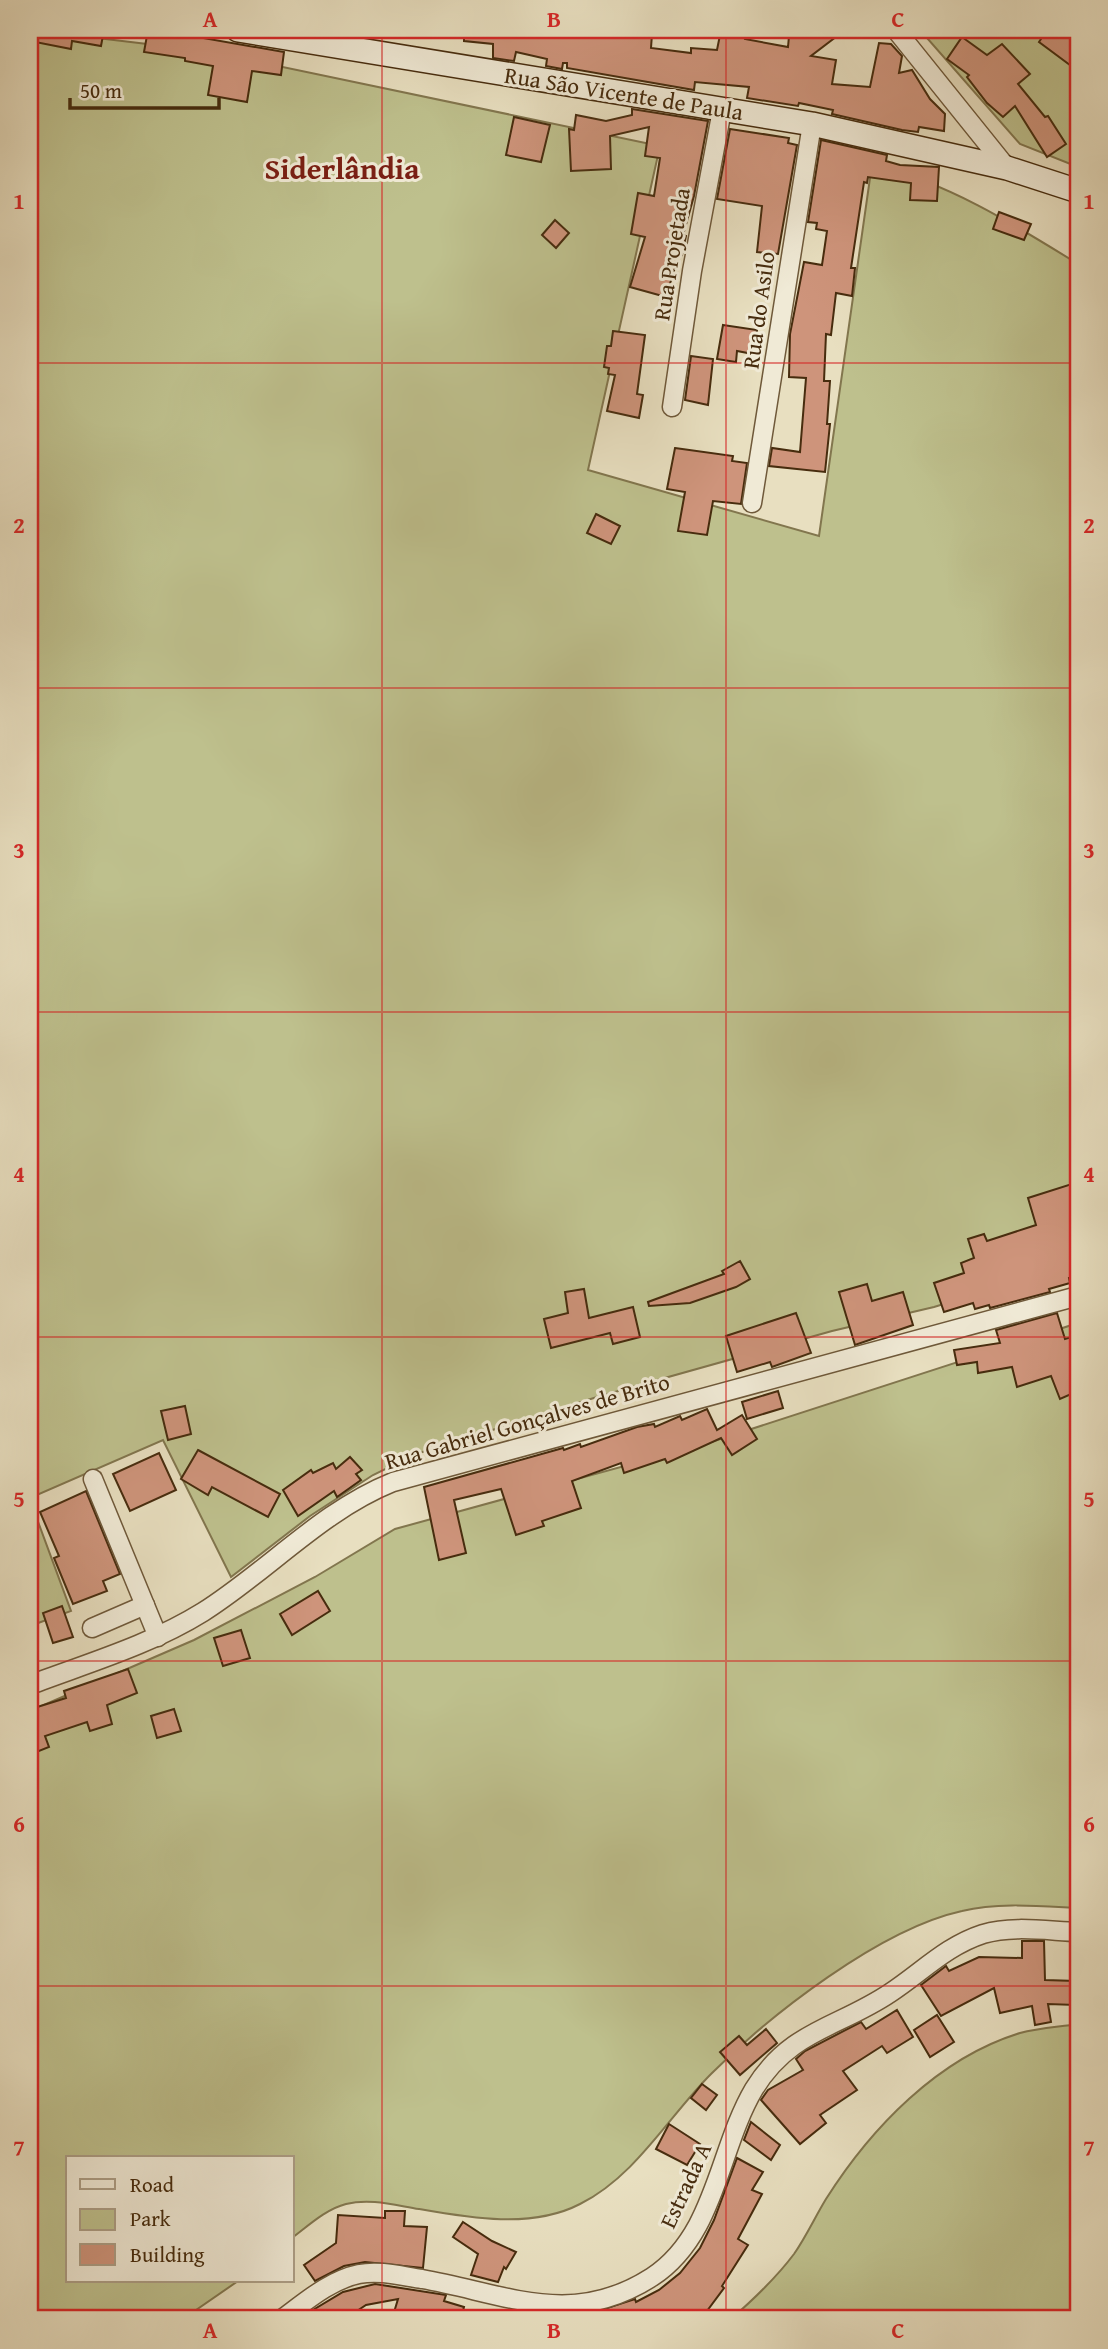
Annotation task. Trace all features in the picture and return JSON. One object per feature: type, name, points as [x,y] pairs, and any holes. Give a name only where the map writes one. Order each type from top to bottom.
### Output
[{"type":"street","name":"Rua São Vicente de Paula","points":[[238,30],[812,124],[1007,168],[1078,191]]},
{"type":"street","points":[[896,30],[1007,168]]},
{"type":"street","name":"Rua Projetada","points":[[672,407],[692,271],[722,110]]},
{"type":"street","name":"Rua do Asilo","points":[[752,503],[812,124]]},
{"type":"street","name":"Rua Gabriel Gonçalves de Brito","points":[[30,1685],[158,1637],[202,1613],[263,1572],[345,1506],[393,1482],[1078,1296]]},
{"type":"street","points":[[93,1479],[158,1637]]},
{"type":"street","points":[[92,1629],[145,1605]]},
{"type":"street","name":"Estrada A","points":[[282,2319],[332,2285],[368,2273],[436,2282],[559,2307],[595,2301],[628,2290],[665,2267],[694,2232],[754,2089],[777,2059],[796,2042],[891,1993],[932,1960],[959,1943],[986,1933],[1011,1930],[1078,1932]]},
{"type":"green space","points":[[30,30],[206,51],[660,146],[588,470],[819,536],[872,164],[953,193],[1004,219],[1078,264],[1078,1263],[934,1307],[832,1331],[597,1397],[416,1454],[373,1475],[310,1516],[231,1577],[163,1440],[30,1498]]},
{"type":"green space","points":[[920,30],[1078,30],[1078,167],[1020,144]]},
{"type":"green space","points":[[1078,1323],[1078,1908],[1005,1906],[962,1911],[930,1921],[862,1955],[795,2001],[735,2051],[618,2178],[580,2204],[542,2217],[480,2218],[382,2203],[355,2202],[331,2210],[294,2236],[294,2156],[66,2156],[66,2282],[237,2282],[183,2319],[30,2319],[30,1711],[194,1640],[315,1577],[395,1529],[708,1443]]},
{"type":"green space","points":[[30,1500],[71,1611],[30,1626]]},
{"type":"green space","points":[[1078,2024],[1078,2319],[731,2319],[787,2263],[844,2173],[864,2147],[909,2099],[934,2078],[990,2044],[1027,2031]]},
{"type":"building","points":[[30,30],[104,30],[101,46],[72,41],[71,49],[30,41]]},
{"type":"building","points":[[148,30],[177,34],[178,30],[204,33],[203,38],[284,52],[281,75],[252,71],[247,102],[208,95],[213,66],[185,61],[185,58],[144,52]]},
{"type":"building","points":[[464,30],[621,30],[652,34],[651,48],[691,53],[691,48],[717,50],[721,30],[746,32],[745,39],[788,47],[789,36],[807,38],[818,30],[845,30],[811,56],[836,60],[832,84],[870,87],[879,43],[891,44],[902,56],[899,73],[912,70],[930,99],[945,114],[944,131],[919,127],[918,132],[902,130],[832,114],[833,110],[799,103],[798,106],[747,98],[749,87],[695,82],[694,90],[567,68],[567,63],[563,63],[562,69],[546,66],[547,59],[516,52],[514,61],[493,58],[493,44],[464,41]]},
{"type":"building","points":[[1047,30],[1065,30],[1078,39],[1078,71],[1039,42]]},
{"type":"building","points":[[962,37],[987,55],[1002,44],[1030,74],[1018,84],[1045,117],[1048,116],[1066,144],[1047,157],[1015,106],[1003,117],[987,103],[967,77],[969,75],[947,59]]},
{"type":"building","points":[[632,109],[708,121],[694,196],[683,235],[686,236],[682,255],[679,254],[666,297],[630,287],[645,237],[631,234],[638,193],[654,196],[660,158],[645,156],[649,127],[610,136],[611,169],[571,171],[569,129],[574,130],[576,115],[606,121],[632,115]]},
{"type":"building","points":[[514,117],[550,125],[541,162],[506,155]]},
{"type":"building","points":[[730,129],[789,138],[788,143],[797,145],[778,254],[757,252],[762,206],[717,199]]},
{"type":"building","points":[[821,140],[887,155],[886,161],[900,165],[939,167],[937,201],[910,200],[911,183],[868,177],[867,183],[864,182],[851,268],[855,268],[852,296],[836,293],[831,335],[826,334],[824,381],[830,381],[827,424],[830,424],[825,472],[769,466],[772,448],[800,452],[806,378],[789,377],[790,334],[804,262],[822,265],[827,231],[816,229],[817,223],[808,222]]},
{"type":"building","points":[[999,212],[1031,224],[1024,240],[993,229]]},
{"type":"building","points":[[555,220],[569,233],[556,248],[542,235]]},
{"type":"building","points":[[723,325],[757,330],[753,354],[737,351],[736,362],[717,359]]},
{"type":"building","points":[[613,331],[645,335],[637,394],[643,395],[639,418],[607,411],[615,375],[608,374],[609,368],[604,367],[607,346],[611,346]]},
{"type":"building","points":[[691,356],[713,359],[708,405],[685,400]]},
{"type":"building","points":[[675,448],[733,456],[732,461],[747,463],[741,504],[713,501],[707,535],[678,531],[685,492],[667,489]]},
{"type":"building","points":[[596,514],[620,526],[611,544],[587,533]]},
{"type":"building","points":[[1078,1182],[1078,1275],[1069,1278],[1070,1283],[1049,1289],[1050,1292],[990,1308],[989,1305],[975,1309],[973,1303],[944,1312],[934,1283],[964,1273],[961,1263],[974,1258],[968,1239],[984,1234],[987,1241],[1036,1225],[1028,1198]]},
{"type":"building","points":[[740,1261],[750,1279],[736,1287],[690,1303],[649,1306],[648,1302],[724,1274],[722,1271]]},
{"type":"building","points":[[867,1284],[872,1301],[903,1292],[913,1325],[855,1345],[839,1292]]},
{"type":"building","points":[[584,1289],[589,1318],[633,1307],[640,1337],[613,1344],[610,1333],[551,1348],[544,1319],[568,1313],[565,1292]]},
{"type":"building","points":[[796,1313],[811,1353],[772,1367],[770,1362],[737,1372],[726,1336]]},
{"type":"building","points":[[1057,1313],[1065,1339],[1078,1335],[1078,1391],[1060,1399],[1051,1376],[1017,1387],[1012,1367],[978,1373],[977,1362],[957,1365],[954,1350],[1000,1343],[996,1330]]},
{"type":"building","points":[[778,1391],[783,1408],[747,1419],[742,1402]]},
{"type":"building","points":[[185,1406],[191,1434],[168,1440],[161,1411]]},
{"type":"building","points":[[707,1409],[717,1430],[742,1415],[757,1439],[732,1455],[721,1438],[667,1463],[665,1459],[624,1473],[621,1463],[572,1481],[581,1508],[542,1521],[544,1526],[516,1535],[501,1489],[454,1500],[466,1553],[439,1560],[424,1487],[563,1448],[564,1450],[580,1444],[581,1447],[637,1427],[654,1424],[655,1427],[680,1416],[682,1420]]},
{"type":"building","points":[[198,1450],[280,1494],[268,1517],[212,1487],[208,1495],[181,1479]]},
{"type":"building","points":[[159,1453],[176,1490],[130,1511],[113,1474]]},
{"type":"building","points":[[350,1457],[362,1470],[356,1474],[361,1480],[337,1497],[334,1491],[298,1516],[283,1490],[311,1470],[313,1473],[333,1463],[336,1469]]},
{"type":"building","points":[[86,1491],[120,1574],[103,1581],[107,1591],[73,1604],[54,1558],[59,1556],[40,1512]]},
{"type":"building","points":[[318,1591],[330,1611],[292,1635],[280,1614]]},
{"type":"building","points":[[62,1606],[73,1637],[53,1643],[43,1613]]},
{"type":"building","points":[[241,1630],[250,1658],[223,1666],[214,1638]]},
{"type":"building","points":[[128,1669],[137,1693],[107,1705],[112,1724],[90,1731],[87,1722],[45,1736],[49,1747],[34,1753],[30,1741],[30,1701],[34,1708],[66,1698],[64,1691]]},
{"type":"building","points":[[174,1709],[181,1731],[157,1738],[151,1716]]},
{"type":"building","points":[[1022,1941],[1044,1941],[1045,1980],[1076,1981],[1076,2005],[1048,2004],[1051,2022],[1035,2025],[1032,2006],[1000,2013],[994,1988],[941,2016],[921,1985],[946,1966],[949,1971],[979,1957],[1022,1958]]},
{"type":"building","points":[[897,2010],[913,2037],[887,2053],[882,2046],[843,2071],[857,2090],[820,2115],[826,2123],[800,2144],[761,2100],[768,2090],[803,2070],[796,2059],[805,2051],[861,2022],[866,2029]]},
{"type":"building","points":[[937,2015],[954,2042],[930,2057],[914,2030]]},
{"type":"building","points":[[766,2029],[777,2043],[740,2075],[720,2052],[739,2036],[747,2045]]},
{"type":"building","points":[[702,2084],[717,2095],[706,2110],[691,2098]]},
{"type":"building","points":[[751,2122],[780,2145],[771,2160],[744,2140]]},
{"type":"building","points":[[669,2124],[700,2144],[687,2165],[656,2149]]},
{"type":"building","points":[[737,2158],[763,2172],[752,2190],[762,2194],[738,2239],[748,2245],[722,2286],[724,2288],[701,2319],[573,2319],[635,2299],[636,2302],[659,2290],[680,2273],[700,2248],[714,2220]]},
{"type":"building","points":[[385,2211],[405,2211],[404,2226],[427,2227],[423,2268],[365,2262],[344,2266],[315,2281],[304,2265],[336,2243],[338,2215],[385,2218]]},
{"type":"building","points":[[463,2222],[492,2241],[516,2252],[506,2269],[504,2267],[498,2282],[471,2275],[478,2254],[453,2237]]},
{"type":"building","points":[[375,2284],[446,2295],[444,2301],[464,2307],[461,2319],[392,2319],[398,2299],[366,2305],[345,2319],[320,2319],[313,2310],[343,2292]]},
{"type":"district","name":"Siderlândia","points":[[342,168]]}]
